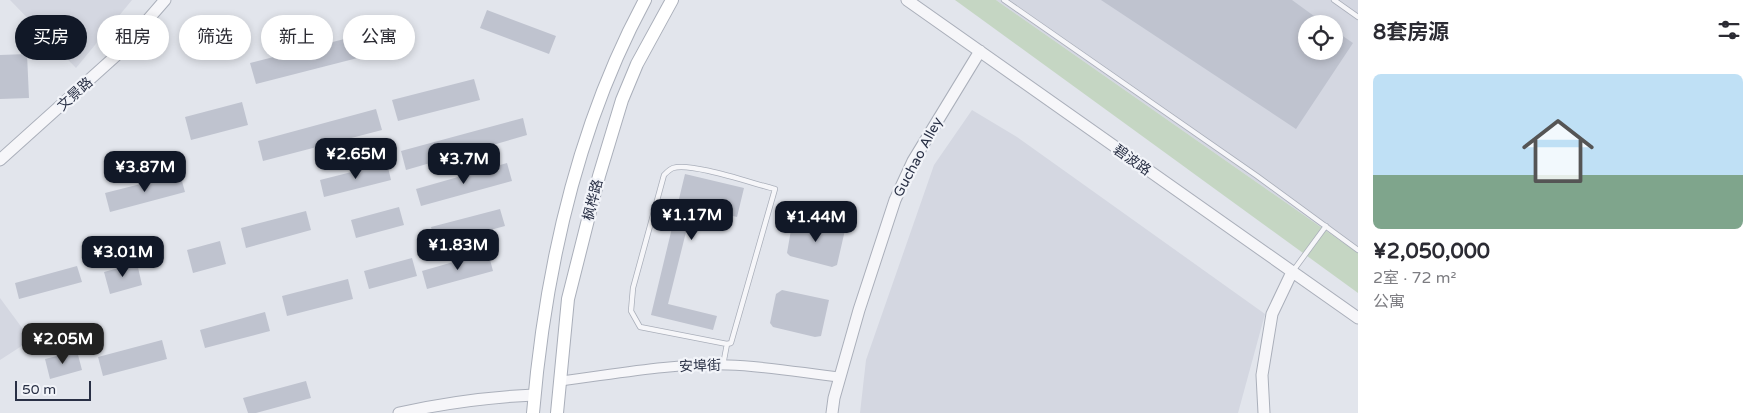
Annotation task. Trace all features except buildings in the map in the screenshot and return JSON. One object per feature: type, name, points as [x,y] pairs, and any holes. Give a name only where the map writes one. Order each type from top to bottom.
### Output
[{"type":"main road","name":"枫桦路","points":[[533,413],[553,260],[580,159],[600,100],[626,36],[645,0]]},
{"type":"main road","name":"枫桦路","points":[[557,413],[568,299],[599,176],[626,91],[637,64],[672,0]]},
{"type":"street","name":"文景路","points":[[0,160],[119,53],[165,0]]},
{"type":"street","name":"碧波路","points":[[907,0],[1358,318]]},
{"type":"street","name":"Guchao Alley","points":[[832,413],[839,377],[895,200],[913,161],[980,52]]},
{"type":"street","points":[[1264,413],[1262,375],[1272,314],[1292,272]]},
{"type":"street","name":"安埠街","points":[[560,381],[683,366],[723,365],[839,377]]},
{"type":"street","points":[[399,413],[450,402],[496,396],[534,395]]},
{"type":"lane","points":[[1004,0],[1358,250]]},
{"type":"lane","points":[[1334,0],[1358,17]]},
{"type":"lane","points":[[723,365],[727,344],[731,343],[775,189],[701,170],[684,167],[672,168],[664,175],[633,288],[631,311],[640,327],[727,344]]},
{"type":"lane","points":[[1292,272],[1326,226]]},
{"type":"shaded area","points":[[10,0],[132,0],[120,15],[97,15],[97,42],[87,55],[87,15],[25,15]]},
{"type":"shaded area","points":[[996,0],[1358,0],[1358,253]]},
{"type":"shaded area","points":[[68,60],[83,60],[76,68]]},
{"type":"shaded area","points":[[972,110],[1017,137],[1265,314],[1238,413],[860,413],[866,360],[934,165]]},
{"type":"shaded area","points":[[0,298],[31,340],[0,360]]},
{"type":"green space","points":[[955,0],[996,0],[1358,253],[1358,293]]}]
